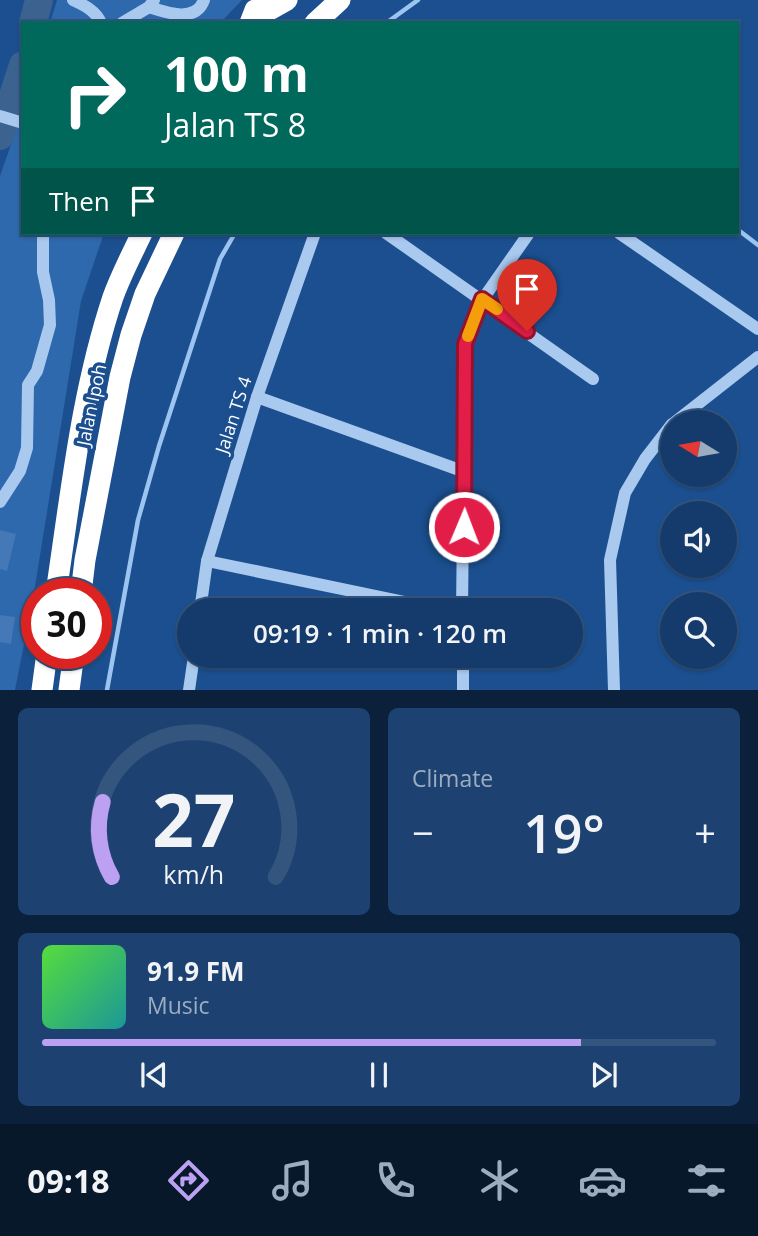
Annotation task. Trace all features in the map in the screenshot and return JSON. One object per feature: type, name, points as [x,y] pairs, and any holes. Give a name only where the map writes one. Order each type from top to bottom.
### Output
[{"type":"highway","points":[[253,11],[271,9],[287,0]]},
{"type":"highway","points":[[277,21],[297,0]]},
{"type":"highway","points":[[317,21],[340,0]]},
{"type":"highway","name":"Jalan Ipoh","points":[[58,578],[65,519],[89,384],[114,294],[141,235]]},
{"type":"highway","name":"Jalan Ipoh","points":[[83,578],[120,377],[131,335],[145,294],[173,235]]},
{"type":"highway","points":[[42,690],[45,669]]},
{"type":"highway","points":[[69,690],[72,669]]},
{"type":"street","points":[[73,0],[88,7],[100,21]]},
{"type":"street","points":[[125,21],[151,4],[168,13],[187,15],[202,7],[204,0]]},
{"type":"street","points":[[0,116],[19,123]]},
{"type":"street","points":[[0,502],[20,471],[27,448],[28,385],[37,371],[50,325],[49,300],[43,272],[43,235]]},
{"type":"street","name":"Jalan TS 4","points":[[202,598],[207,561],[257,397],[314,235]]},
{"type":"street","points":[[389,235],[593,379]]},
{"type":"street","points":[[462,598],[466,472],[465,344],[482,299],[528,235]]},
{"type":"street","points":[[623,235],[758,329]]},
{"type":"street","points":[[689,410],[758,356]]},
{"type":"street","points":[[257,397],[466,472]]},
{"type":"street","points":[[614,690],[611,560],[625,493],[645,458],[660,439]]},
{"type":"street","points":[[207,561],[385,598]]},
{"type":"street","points":[[189,690],[192,668]]},
{"type":"street","points":[[463,668],[463,690]]},
{"type":"shaded area","points":[[57,0],[242,0],[222,21],[51,21]]},
{"type":"shaded area","points":[[21,116],[21,235],[103,235],[81,301],[36,578],[21,578],[21,660],[15,690],[0,690],[0,176]]},
{"type":"building","points":[[0,530],[16,534],[7,571],[0,569]]},
{"type":"building","points":[[0,615],[15,617],[11,644],[0,642]]},
{"type":"waterway","points":[[34,21],[39,0]]},
{"type":"waterway","points":[[389,21],[418,0]]},
{"type":"waterway","points":[[0,136],[21,71]]},
{"type":"waterway","points":[[739,231],[758,245]]},
{"type":"waterway","points":[[107,690],[138,520],[159,446],[220,259],[234,235]]},
{"type":"slow traffic","points":[[468,336],[482,299],[497,309]]},
{"type":"route","points":[[464,527],[465,344],[482,299],[527,331]]}]
